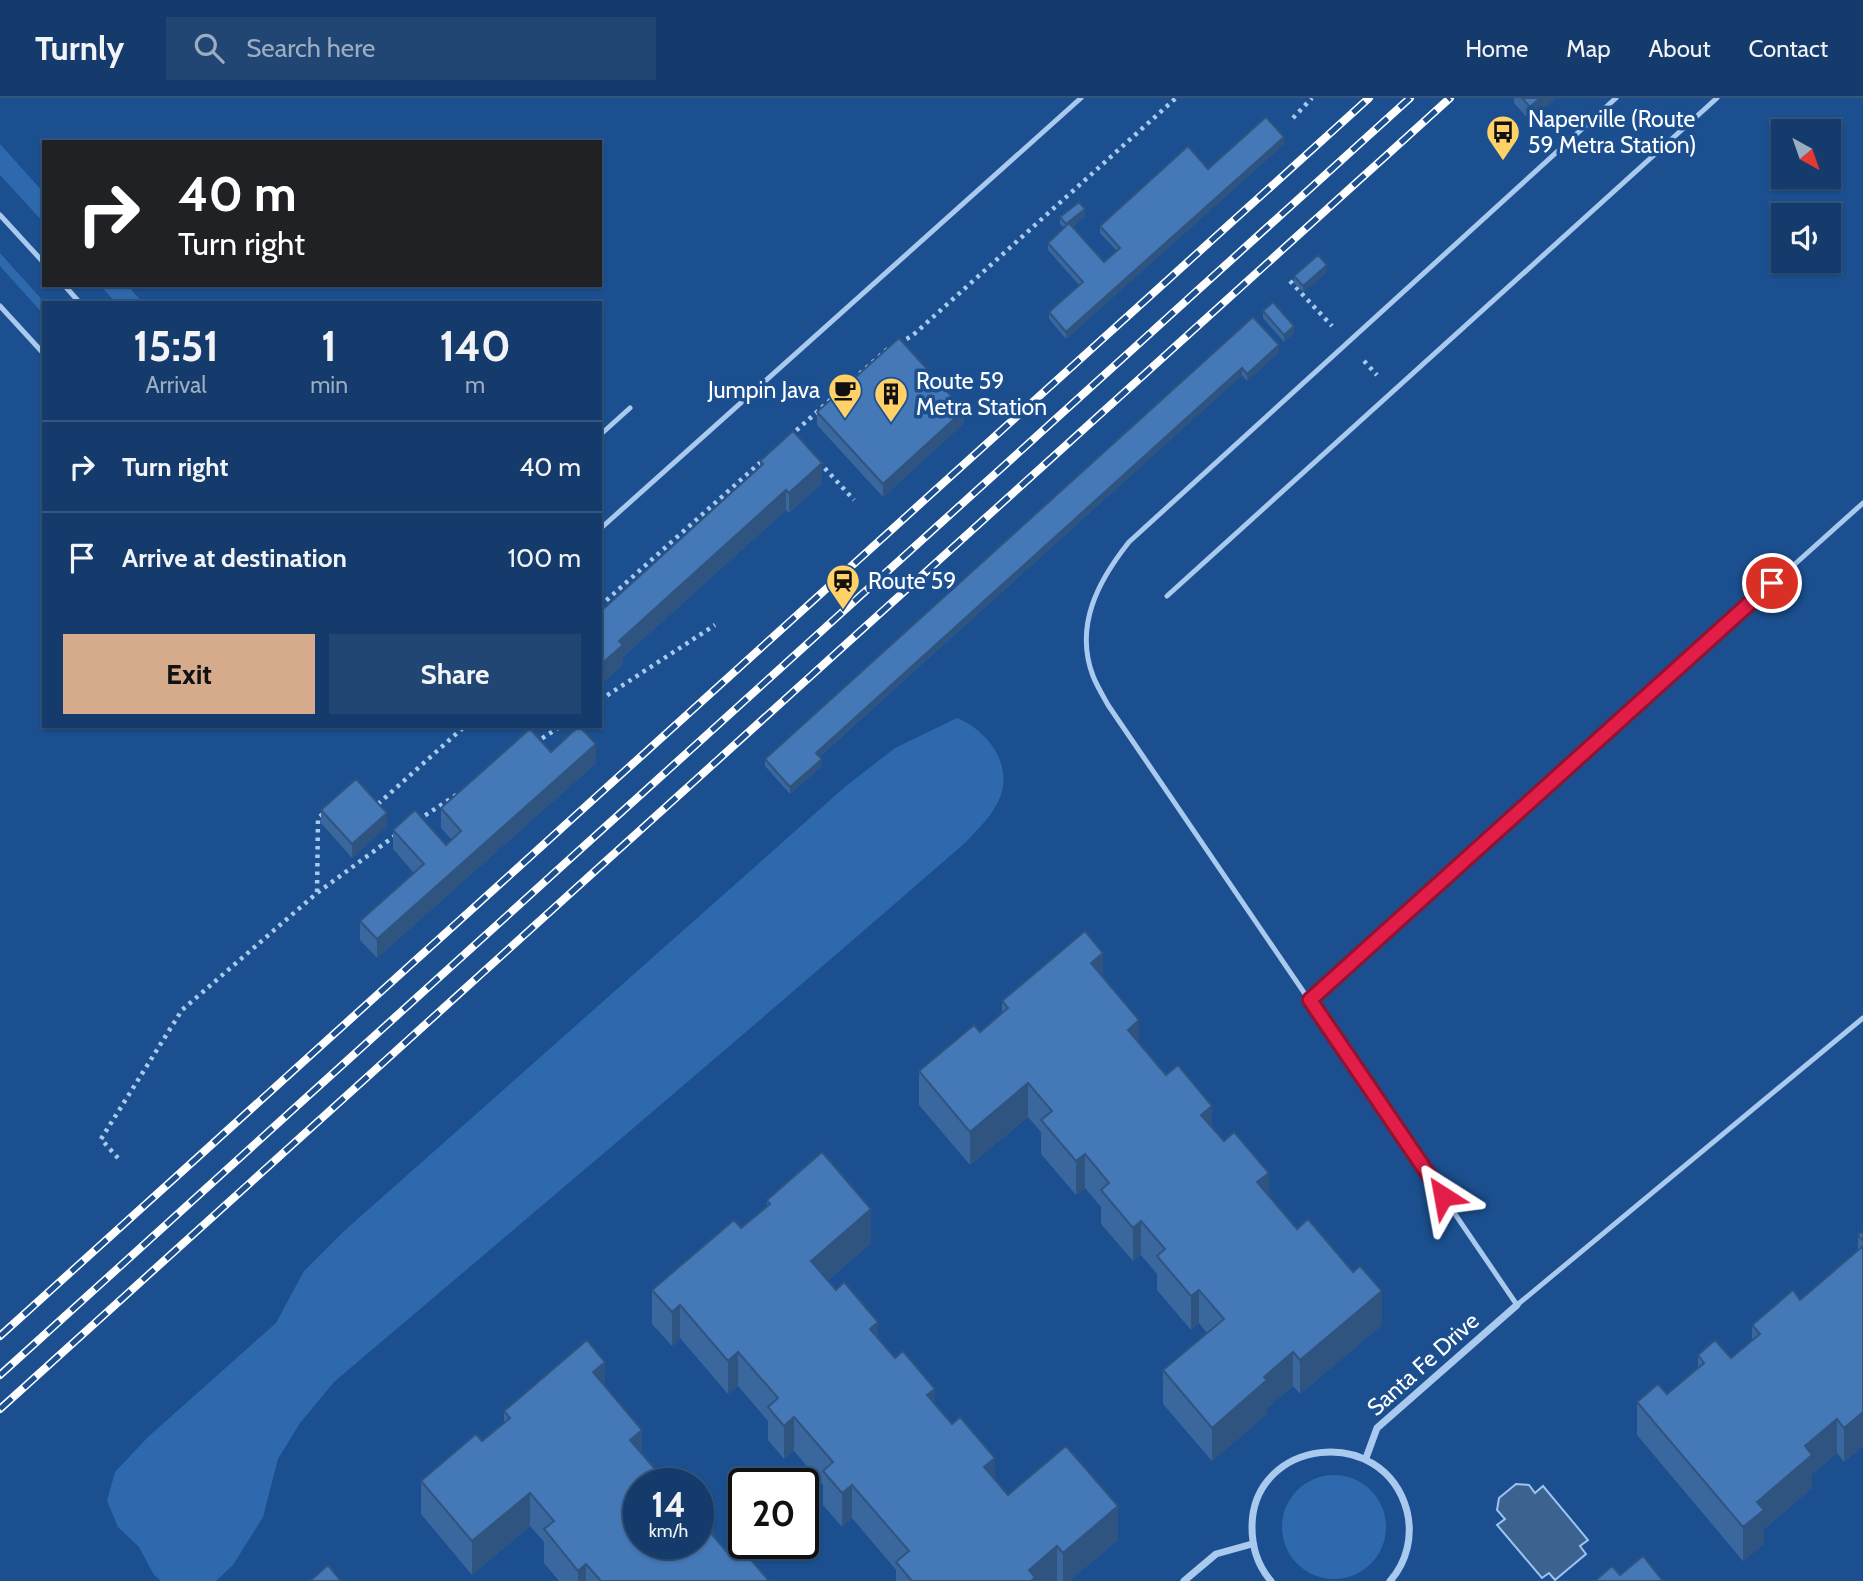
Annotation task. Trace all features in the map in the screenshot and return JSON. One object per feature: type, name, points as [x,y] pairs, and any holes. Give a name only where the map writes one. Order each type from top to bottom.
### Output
[{"type":"street","name":"Santa Fe Drive","points":[[1366,1458],[1377,1428],[1517,1305]]},
{"type":"street","points":[[1271,1581],[1262,1570],[1252,1545],[1252,1520],[1259,1495],[1273,1475],[1293,1460],[1317,1452],[1342,1452],[1366,1458],[1387,1474],[1403,1496],[1410,1522],[1408,1548],[1398,1572],[1390,1581]]},
{"type":"street","points":[[1184,1581],[1216,1554],[1252,1545]]},
{"type":"lane","points":[[602,526],[1081,98]]},
{"type":"lane","points":[[1616,98],[1129,542],[1110,567],[1096,593],[1088,620],[1085,645],[1093,676],[1108,705],[1517,1305],[1863,1018]]},
{"type":"lane","points":[[1167,596],[1717,98]]},
{"type":"lane","points":[[0,215],[42,261]]},
{"type":"lane","points":[[66,287],[78,301]]},
{"type":"lane","points":[[0,306],[42,352]]},
{"type":"lane","points":[[602,433],[630,408]]},
{"type":"lane","points":[[1310,1000],[1863,503]]},
{"type":"path","points":[[783,442],[888,348],[912,336],[1176,98]]},
{"type":"path","points":[[1293,118],[1312,98]]},
{"type":"path","points":[[793,433],[800,441]]},
{"type":"path","points":[[814,456],[853,500]]},
{"type":"path","points":[[602,604],[763,460],[771,468]]},
{"type":"path","points":[[602,699],[715,625]]},
{"type":"path","points":[[377,804],[463,728]]},
{"type":"path","points":[[527,749],[558,728]]},
{"type":"path","points":[[413,823],[458,793]]},
{"type":"path","points":[[317,893],[318,818],[328,809]]},
{"type":"path","points":[[118,1158],[101,1139],[182,1010],[317,893],[402,831]]},
{"type":"shaded area","points":[[0,144],[42,191],[42,221],[0,175]]},
{"type":"shaded area","points":[[0,253],[43,301],[42,313],[0,266]]},
{"type":"shaded area","points":[[102,287],[129,287],[141,301],[114,301]]},
{"type":"shaded area","points":[[957,718],[981,733],[991,744],[1002,768],[1001,795],[991,813],[966,842],[334,1382],[300,1423],[278,1459],[263,1517],[233,1565],[216,1581],[161,1581],[154,1575],[139,1547],[118,1527],[107,1501],[115,1472],[148,1437],[276,1323],[304,1271],[343,1232],[846,786],[895,748]]},
{"type":"shaded area","points":[[1334,1475],[1354,1479],[1371,1490],[1382,1507],[1386,1527],[1382,1547],[1371,1564],[1354,1575],[1334,1579],[1314,1575],[1297,1564],[1286,1547],[1282,1527],[1286,1507],[1297,1490],[1314,1479]]},
{"type":"shaded area","points":[[1516,1484],[1529,1485],[1535,1493],[1543,1486],[1588,1540],[1580,1546],[1586,1554],[1555,1580],[1549,1573],[1542,1578],[1497,1525],[1505,1519],[1497,1510],[1499,1498]]},
{"type":"building","points":[[1522,98],[1540,98],[1530,107]]},
{"type":"building","points":[[1266,117],[1284,137],[1066,332],[1049,312],[1083,282],[1048,243],[1069,223],[1104,262],[1120,248],[1100,226],[1188,146],[1208,169]]},
{"type":"building","points":[[1079,202],[1085,209],[1066,224],[1060,217]]},
{"type":"building","points":[[1318,255],[1327,265],[1303,286],[1294,276]]},
{"type":"building","points":[[1273,302],[1294,326],[1284,335],[1263,311]]},
{"type":"building","points":[[1253,317],[1279,345],[1247,374],[1242,368],[816,753],[822,759],[790,787],[765,759]]},
{"type":"building","name":"Route 59 Metra Station","points":[[899,338],[964,410],[883,484],[817,412]]},
{"type":"building","points":[[793,431],[822,463],[789,493],[786,490],[619,641],[623,645],[602,663],[602,610],[763,464],[760,461]]},
{"type":"building","points":[[577,728],[581,728],[596,744],[377,939],[360,921],[424,864],[393,830],[415,810],[446,845],[461,831],[441,808],[530,729],[551,752]]},
{"type":"building","points":[[356,779],[387,813],[352,844],[321,810]]},
{"type":"building","points":[[1085,931],[1103,953],[1091,963],[1139,1020],[1128,1030],[1166,1075],[1178,1065],[1212,1106],[1201,1115],[1224,1141],[1234,1132],[1269,1173],[1257,1182],[1297,1229],[1308,1219],[1353,1272],[1360,1266],[1382,1291],[1300,1360],[1293,1352],[1264,1377],[1267,1380],[1212,1428],[1163,1370],[1224,1319],[1199,1290],[1191,1296],[1157,1256],[1165,1249],[1141,1221],[1133,1228],[1101,1190],[1109,1183],[1085,1154],[1076,1161],[1041,1120],[1052,1111],[1028,1083],[970,1132],[919,1071],[974,1025],[980,1032],[1008,1008],[1002,1001]]},
{"type":"building","points":[[822,1152],[871,1209],[811,1261],[836,1290],[844,1282],[878,1322],[870,1329],[895,1358],[903,1351],[935,1389],[927,1395],[952,1424],[960,1417],[995,1458],[984,1467],[1008,1495],[1066,1446],[1118,1506],[1063,1553],[1057,1546],[1029,1570],[1035,1577],[1031,1581],[912,1581],[896,1562],[909,1551],[852,1485],[842,1493],[823,1471],[833,1462],[794,1417],[784,1426],[768,1407],[778,1398],[738,1352],[728,1361],[680,1305],[672,1312],[652,1290],[734,1220],[741,1228],[770,1204],[767,1200]]},
{"type":"building","points":[[1863,1246],[1863,1412],[1844,1428],[1837,1419],[1805,1446],[1812,1455],[1757,1502],[1764,1510],[1743,1527],[1637,1402],[1658,1384],[1667,1394],[1704,1363],[1698,1355],[1715,1340],[1731,1358],[1760,1334],[1752,1325],[1793,1290],[1800,1300]]},
{"type":"building","points":[[587,1340],[605,1362],[593,1372],[642,1430],[630,1440],[654,1468],[623,1468],[623,1559],[714,1559],[714,1537],[726,1551],[728,1549],[728,1559],[750,1559],[769,1581],[601,1581],[586,1564],[578,1571],[544,1529],[554,1521],[530,1493],[472,1541],[421,1481],[476,1434],[482,1441],[510,1418],[504,1411]]},
{"type":"building","points":[[1643,1556],[1663,1581],[1595,1581],[1612,1566],[1620,1575]]},
{"type":"building","points":[[328,1565],[341,1581],[310,1581]]},
{"type":"railway","points":[[0,1336],[1369,98]]},
{"type":"railway","points":[[0,1375],[1410,98]]},
{"type":"railway","points":[[0,1409],[1450,98]]},
{"type":"place","name":"Naperville (Route 59 Metra Station)","points":[[1503,162]]},
{"type":"place","name":"Jumpin Java","points":[[845,420]]},
{"type":"place","name":"Route 59 Metra Station","points":[[891,424]]},
{"type":"place","name":"Route 59","points":[[843,611]]},
{"type":"route","points":[[1443,1196],[1310,1000],[1772,583]]}]
